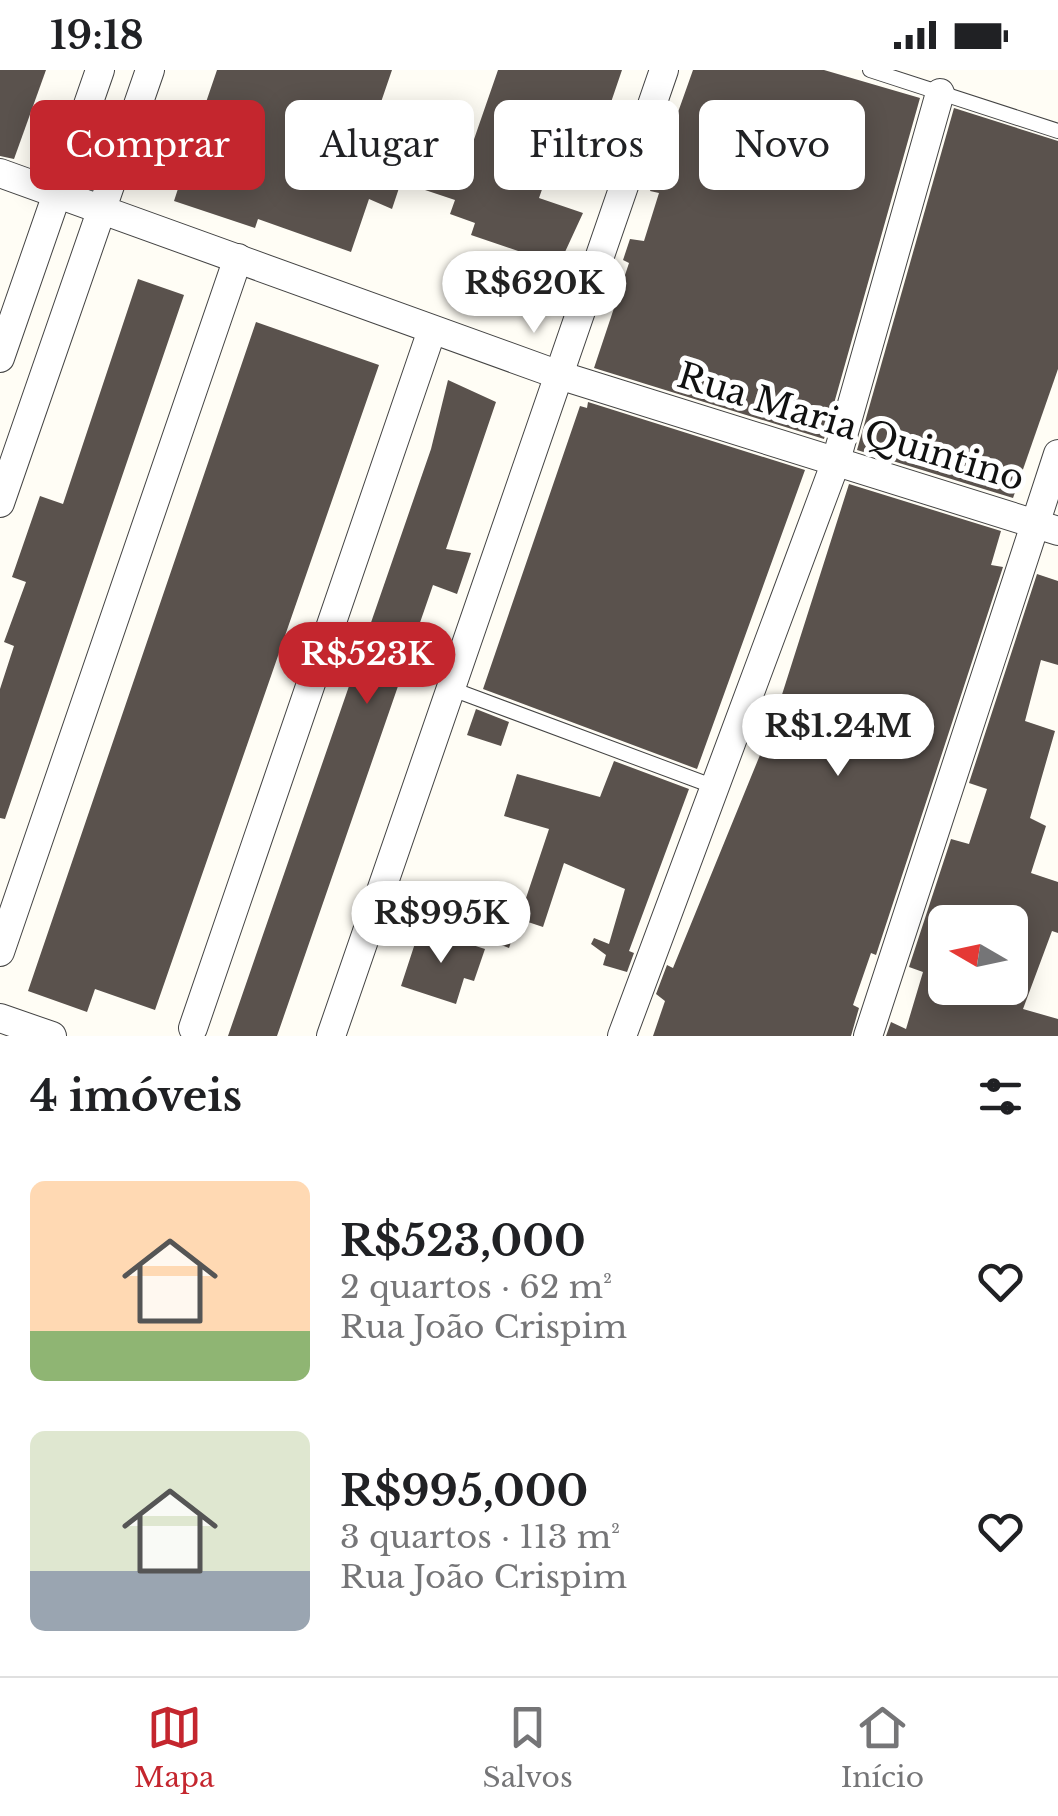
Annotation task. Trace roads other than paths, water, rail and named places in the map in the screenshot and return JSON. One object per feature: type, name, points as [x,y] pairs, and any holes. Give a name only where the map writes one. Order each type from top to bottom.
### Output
[{"type":"street","points":[[0,358],[100,70]]},
{"type":"street","points":[[0,503],[150,70]]},
{"type":"street","points":[[330,1036],[562,376],[664,70]]},
{"type":"street","points":[[622,1036],[835,464],[940,93]]},
{"type":"street","name":"Rua Maria Quintino","points":[[0,173],[562,376],[1046,527]]},
{"type":"street","points":[[0,952],[238,258]]},
{"type":"street","points":[[192,1028],[432,330]]},
{"type":"street","points":[[868,1036],[1046,527],[1058,454]]},
{"type":"street","points":[[0,1018],[52,1036]]},
{"type":"lane","points":[[870,70],[1058,131]]},
{"type":"lane","points":[[452,690],[715,787]]}]
